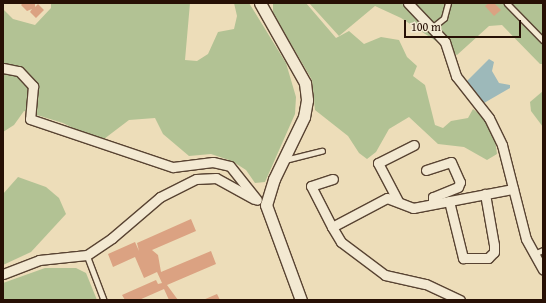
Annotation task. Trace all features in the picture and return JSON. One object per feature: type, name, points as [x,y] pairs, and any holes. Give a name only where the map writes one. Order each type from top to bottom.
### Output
[{"type":"street","points":[[260,3],[305,83],[307,100],[304,117],[261,203]]},
{"type":"street","points":[[408,3],[433,27],[445,42],[456,76],[489,118],[502,145],[513,189],[533,255],[543,270]]},
{"type":"street","points":[[3,68],[19,71],[32,86],[30,119],[173,167],[213,162],[230,166],[261,203],[301,300]]},
{"type":"street","points":[[398,201],[378,163],[414,145]]},
{"type":"street","points":[[426,170],[451,162],[460,182],[458,187],[433,197],[433,204]]},
{"type":"street","points":[[3,274],[39,260],[87,255],[112,238],[160,197],[196,179],[216,178],[261,203]]},
{"type":"street","points":[[333,179],[311,186],[341,242],[385,275],[426,284],[460,300]]},
{"type":"street","points":[[332,227],[382,200],[398,201],[413,208],[513,189]]},
{"type":"street","points":[[449,201],[463,258],[488,258],[494,252],[494,245],[485,194]]},
{"type":"lane","points":[[433,27],[444,18],[448,3]]},
{"type":"lane","points":[[507,3],[543,40]]},
{"type":"lane","points":[[283,161],[322,151]]},
{"type":"lane","points":[[533,255],[543,250]]},
{"type":"lane","points":[[87,255],[104,300]]},
{"type":"green space","points":[[51,3],[190,3],[185,60],[197,61],[208,54],[218,32],[234,29],[237,16],[234,3],[249,3],[286,63],[296,97],[295,114],[265,182],[255,183],[246,170],[232,161],[211,154],[189,156],[163,134],[155,118],[129,120],[104,139],[91,137],[63,123],[24,111],[14,125],[3,132],[3,9],[13,19],[35,25],[51,8]]},
{"type":"green space","points":[[273,3],[306,3],[336,38],[349,31],[364,44],[381,37],[399,40],[407,57],[417,66],[413,76],[425,85],[435,125],[443,128],[451,121],[468,118],[473,109],[483,117],[495,139],[497,154],[487,160],[464,147],[438,144],[409,117],[389,129],[376,152],[367,159],[359,153],[348,136],[315,110],[312,80],[273,13]]},
{"type":"green space","points":[[309,3],[543,3],[543,64],[540,64],[502,25],[489,26],[457,55],[401,18],[375,6],[339,36]]},
{"type":"green space","points":[[543,91],[543,127],[531,111],[530,102]]},
{"type":"green space","points":[[18,177],[46,187],[59,198],[66,214],[31,252],[3,265],[3,194]]},
{"type":"green space","points":[[45,268],[76,268],[86,273],[97,300],[3,300],[3,283]]},
{"type":"water","points":[[489,59],[494,62],[492,71],[499,83],[510,85],[510,88],[484,103],[467,81]]},
{"type":"building","points":[[23,3],[35,3],[35,7],[38,4],[44,10],[36,18],[30,12],[32,9],[27,11],[21,5]]},
{"type":"building","points":[[489,3],[494,3],[501,10],[494,16],[485,6]]},
{"type":"building","points":[[191,219],[196,231],[152,250],[158,255],[161,272],[211,251],[216,264],[167,285],[178,300],[169,300],[164,289],[139,300],[125,300],[122,295],[156,280],[158,284],[162,283],[157,272],[144,278],[135,257],[113,267],[108,254],[135,242],[139,251],[137,243]]},
{"type":"building","points":[[217,294],[220,300],[203,300]]}]
